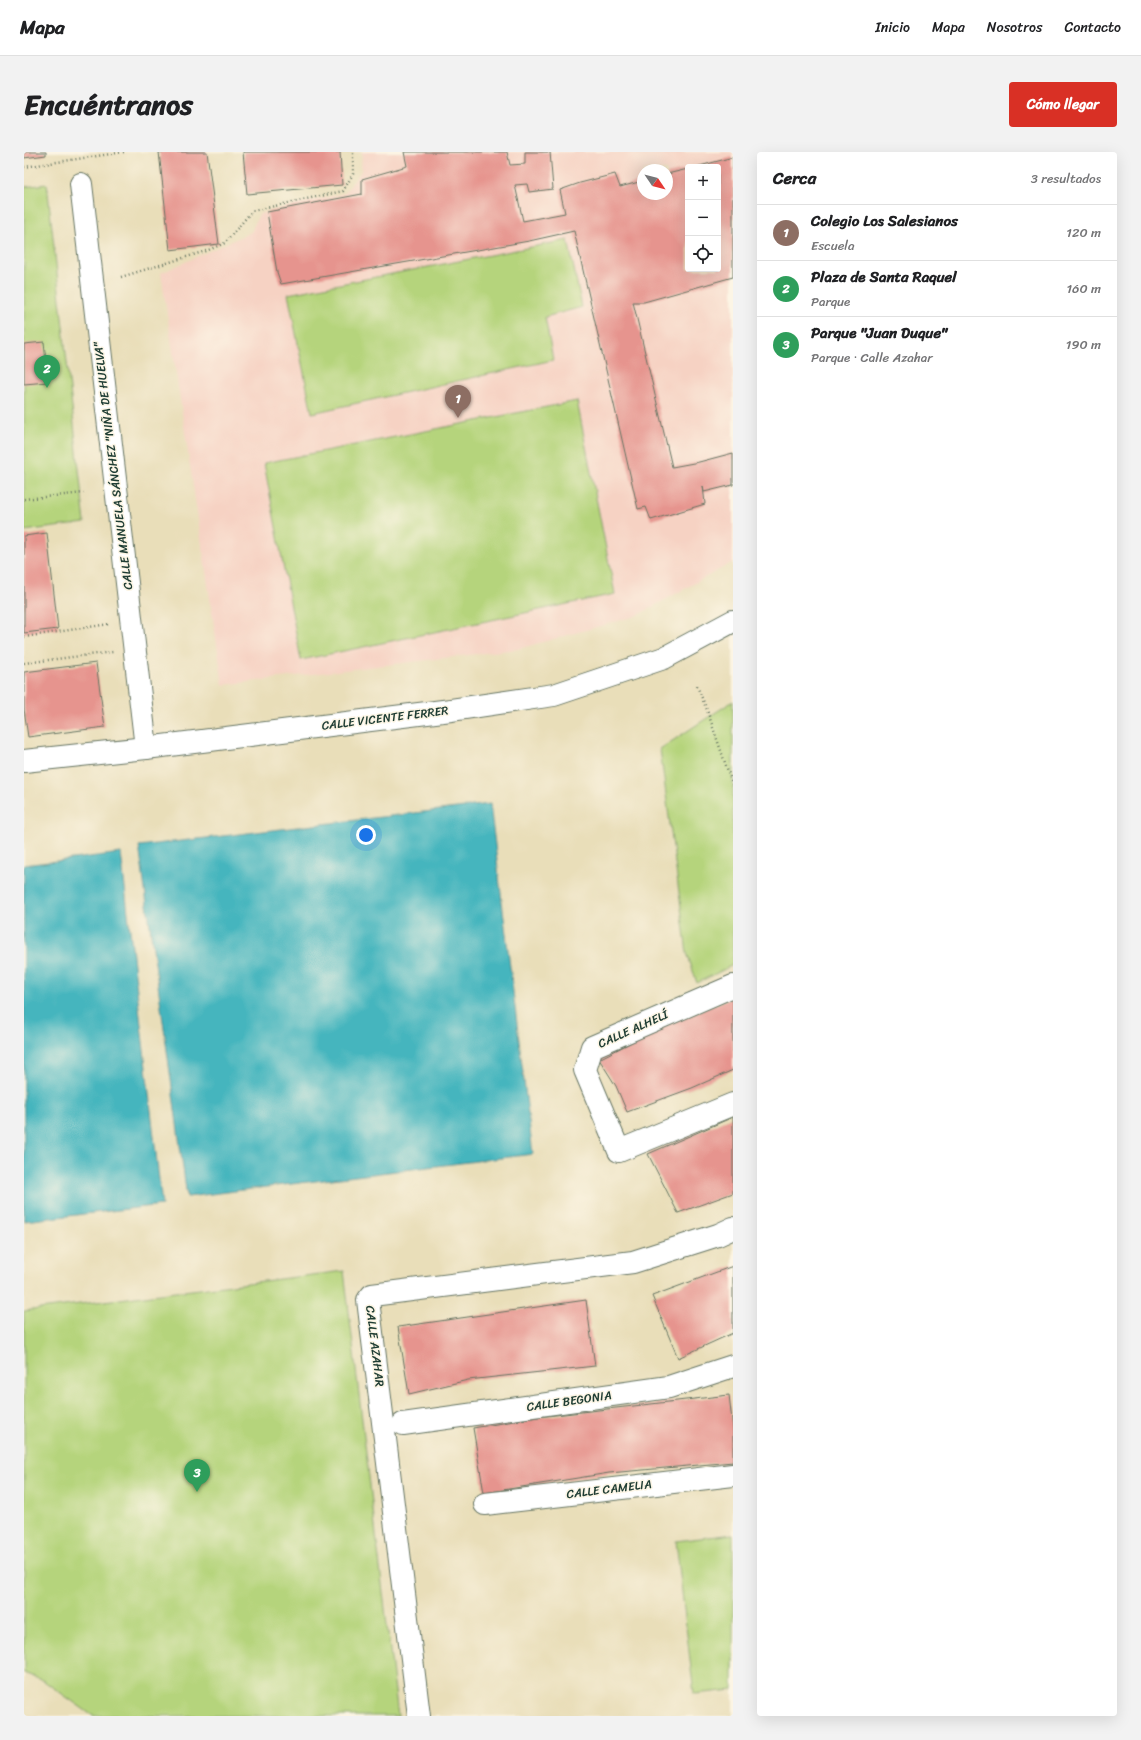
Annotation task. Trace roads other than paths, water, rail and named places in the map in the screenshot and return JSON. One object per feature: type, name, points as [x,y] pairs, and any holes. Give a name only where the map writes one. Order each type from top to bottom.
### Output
[{"type":"street","name":"CALLE MANUELA SÁNCHEZ \"NIÑA DE HUELVA\"","points":[[81,184],[146,748]]},
{"type":"street","name":"CALLE VICENTE FERRER","points":[[24,761],[146,748],[451,710],[554,695],[664,658],[733,622]]},
{"type":"street","name":"CALLE ALHELÍ","points":[[733,986],[592,1047],[585,1070],[619,1151],[733,1104]]},
{"type":"street","name":"CALLE AZAHAR","points":[[419,1716],[368,1300],[372,1295],[633,1262],[718,1235],[733,1228]]},
{"type":"street","name":"CALLE BEGONIA","points":[[402,1424],[669,1387],[733,1366]]},
{"type":"street","name":"CALLE CAMELIA","points":[[485,1504],[733,1475]]},
{"type":"water","points":[[490,804],[533,1154],[187,1197],[139,846]]},
{"type":"water","points":[[121,853],[162,1205],[24,1221],[24,865]]},
{"type":"place","name":"Plaza de Santa Raquel","points":[[47,388]]},
{"type":"place","name":"Colegio Los Salesianos","points":[[458,418]]},
{"type":"place","name":"Parque \"Juan Duque\"","points":[[197,1492]]}]
